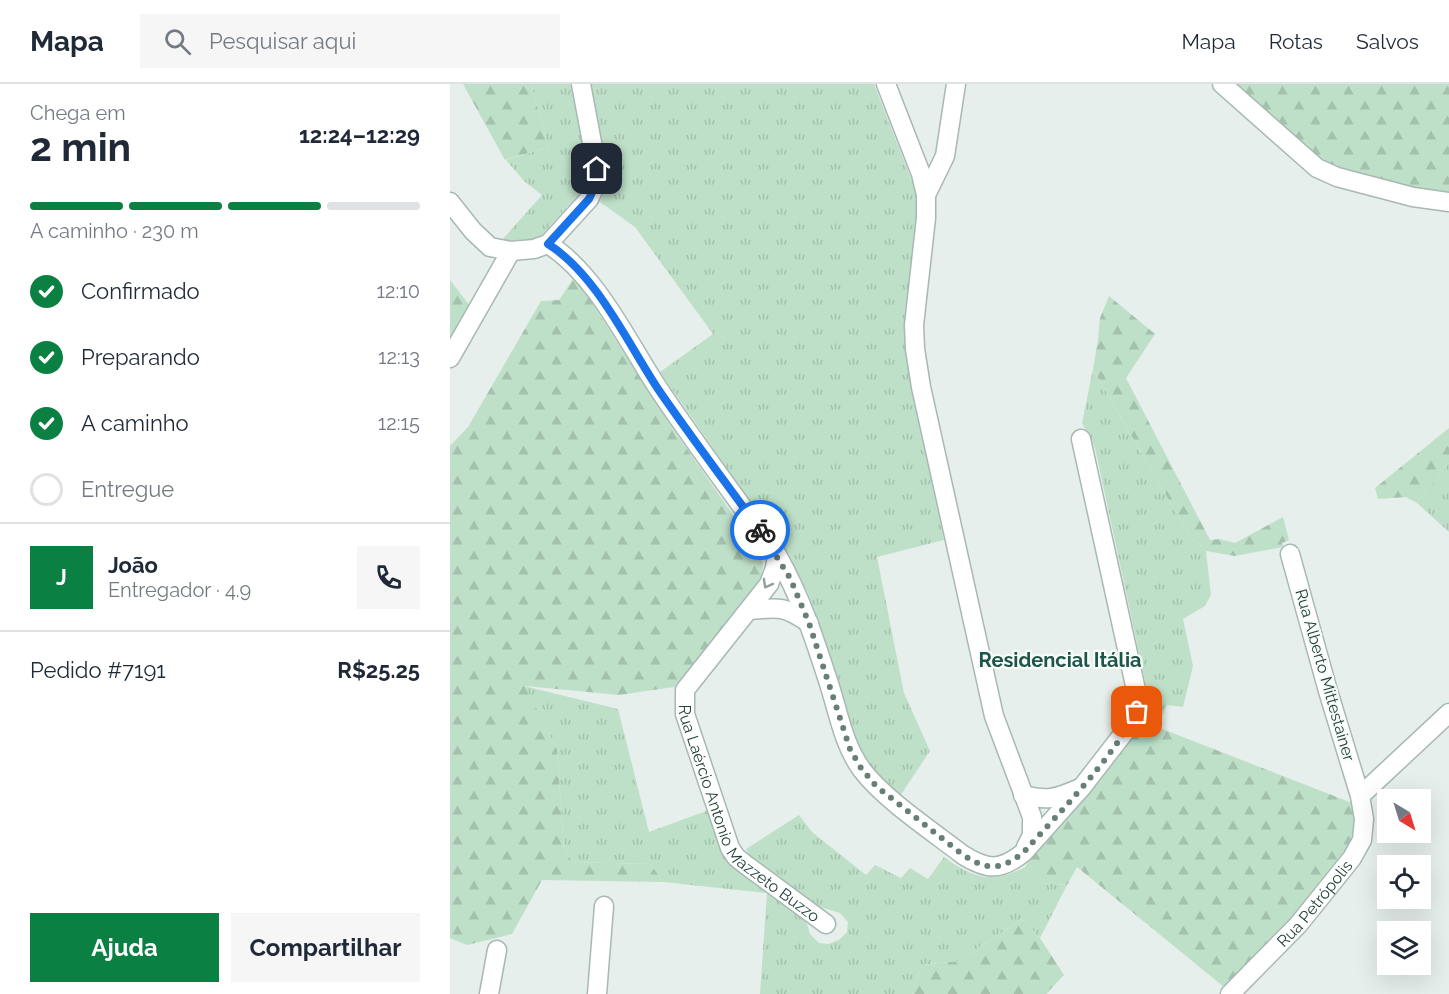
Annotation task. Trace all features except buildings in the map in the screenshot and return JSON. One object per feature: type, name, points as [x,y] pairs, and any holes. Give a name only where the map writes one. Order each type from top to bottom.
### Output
[{"type":"street","points":[[450,202],[482,241],[490,247],[511,251],[534,249],[548,244],[589,199],[596,184],[597,169],[580,84]]},
{"type":"street","points":[[886,84],[921,174],[926,195],[926,218],[914,325],[915,349],[921,387],[994,716],[1033,826],[1032,835],[1023,853]]},
{"type":"street","points":[[926,195],[945,156],[956,84]]},
{"type":"street","points":[[1222,84],[1317,168],[1337,177],[1413,197],[1449,202]]},
{"type":"street","points":[[548,244],[565,255],[593,286],[659,390],[777,555],[790,578],[809,623],[850,749],[861,768],[876,786],[963,855],[977,864],[989,867],[1012,862],[1023,853],[1082,787],[1130,725],[1137,712],[1138,699],[1081,439]]},
{"type":"street","points":[[450,358],[511,251]]},
{"type":"street","name":"Rua Alberto Mittestainer","points":[[1290,554],[1360,796]]},
{"type":"street","name":"Rua Laércio Antonio Mazzeto Buzzo","points":[[777,555],[775,568],[768,584],[750,610],[685,690],[685,714],[730,848],[736,857],[826,924]]},
{"type":"street","points":[[750,610],[777,608],[791,610],[809,623]]},
{"type":"street","points":[[1360,796],[1449,713]]},
{"type":"street","points":[[1023,795],[1053,799],[1082,787]]},
{"type":"street","name":"Rua Petrópolis","points":[[1230,994],[1298,925],[1352,858],[1362,840],[1364,819],[1360,796]]},
{"type":"street","points":[[597,994],[604,906]]},
{"type":"street","points":[[489,994],[496,950]]},
{"type":"green space","points":[[463,84],[531,84],[548,147],[505,160]]},
{"type":"green space","points":[[531,84],[571,84],[589,178],[586,186],[541,236],[535,240],[502,240],[542,195],[524,181],[506,160],[548,147]]},
{"type":"green space","points":[[591,84],[874,84],[917,194],[919,221],[905,328],[908,359],[944,540],[877,557],[904,693],[930,751],[900,796],[880,782],[862,758],[808,593],[792,562],[660,372],[713,334],[635,227],[600,202],[607,184]]},
{"type":"green space","points":[[1226,84],[1449,84],[1449,198],[1337,175]]},
{"type":"green space","points":[[575,276],[673,429],[757,549],[763,563],[761,580],[674,687],[619,695],[525,686],[557,749],[564,850],[573,862],[651,864],[663,882],[542,880],[512,934],[467,945],[450,938],[450,446],[468,427],[541,301],[559,300]]},
{"type":"green space","points":[[450,280],[470,306],[450,340]]},
{"type":"green space","points":[[1109,296],[1155,334],[1126,378],[1210,540],[1219,539],[1235,543],[1283,517],[1289,540],[1282,543],[1283,547],[1235,556],[1206,551],[1189,535],[1093,369],[1100,318]]},
{"type":"green space","points":[[1093,369],[1189,535],[1206,551],[1211,595],[1205,606],[1183,619],[1193,666],[1183,707],[1167,705],[1157,727],[1142,721],[1146,706],[1145,681],[1095,448],[1082,423]]},
{"type":"green space","points":[[1449,428],[1449,463],[1417,503],[1406,497],[1378,499],[1375,488]]},
{"type":"green space","points":[[1449,463],[1449,532],[1417,503]]},
{"type":"green space","points":[[524,686],[618,709],[649,832],[709,810],[733,866],[767,893],[663,882],[651,864],[573,862],[564,850],[557,749]]},
{"type":"green space","points":[[1142,721],[1352,803],[1357,818],[1356,836],[1299,913],[1224,987],[1077,867],[1067,885],[1038,883],[1024,868]]},
{"type":"green space","points":[[799,815],[812,832],[866,875],[875,865],[901,878],[910,868],[928,879],[944,857],[964,870],[982,876],[1001,876],[1024,868],[1038,883],[1067,885],[1040,938],[1022,919],[958,961],[922,965],[912,994],[760,994],[767,893],[800,915],[807,924],[810,934],[819,943],[829,944],[840,939],[847,932],[848,922],[840,913],[814,905],[754,863],[746,849]]},
{"type":"green space","points":[[1022,919],[1040,938],[1064,975],[1046,994],[912,994],[922,965],[958,961]]},
{"type":"way so far","points":[[760,530],[790,578],[809,623],[850,749],[861,768],[876,786],[977,864],[989,867],[1000,866],[1012,862],[1023,853],[1082,787],[1130,725],[1137,712]]},
{"type":"district","name":"Residencial Itália","points":[[1060,660]]},
{"type":"route","points":[[597,169],[596,184],[589,199],[548,244],[565,255],[593,286],[659,390],[760,530]]}]
